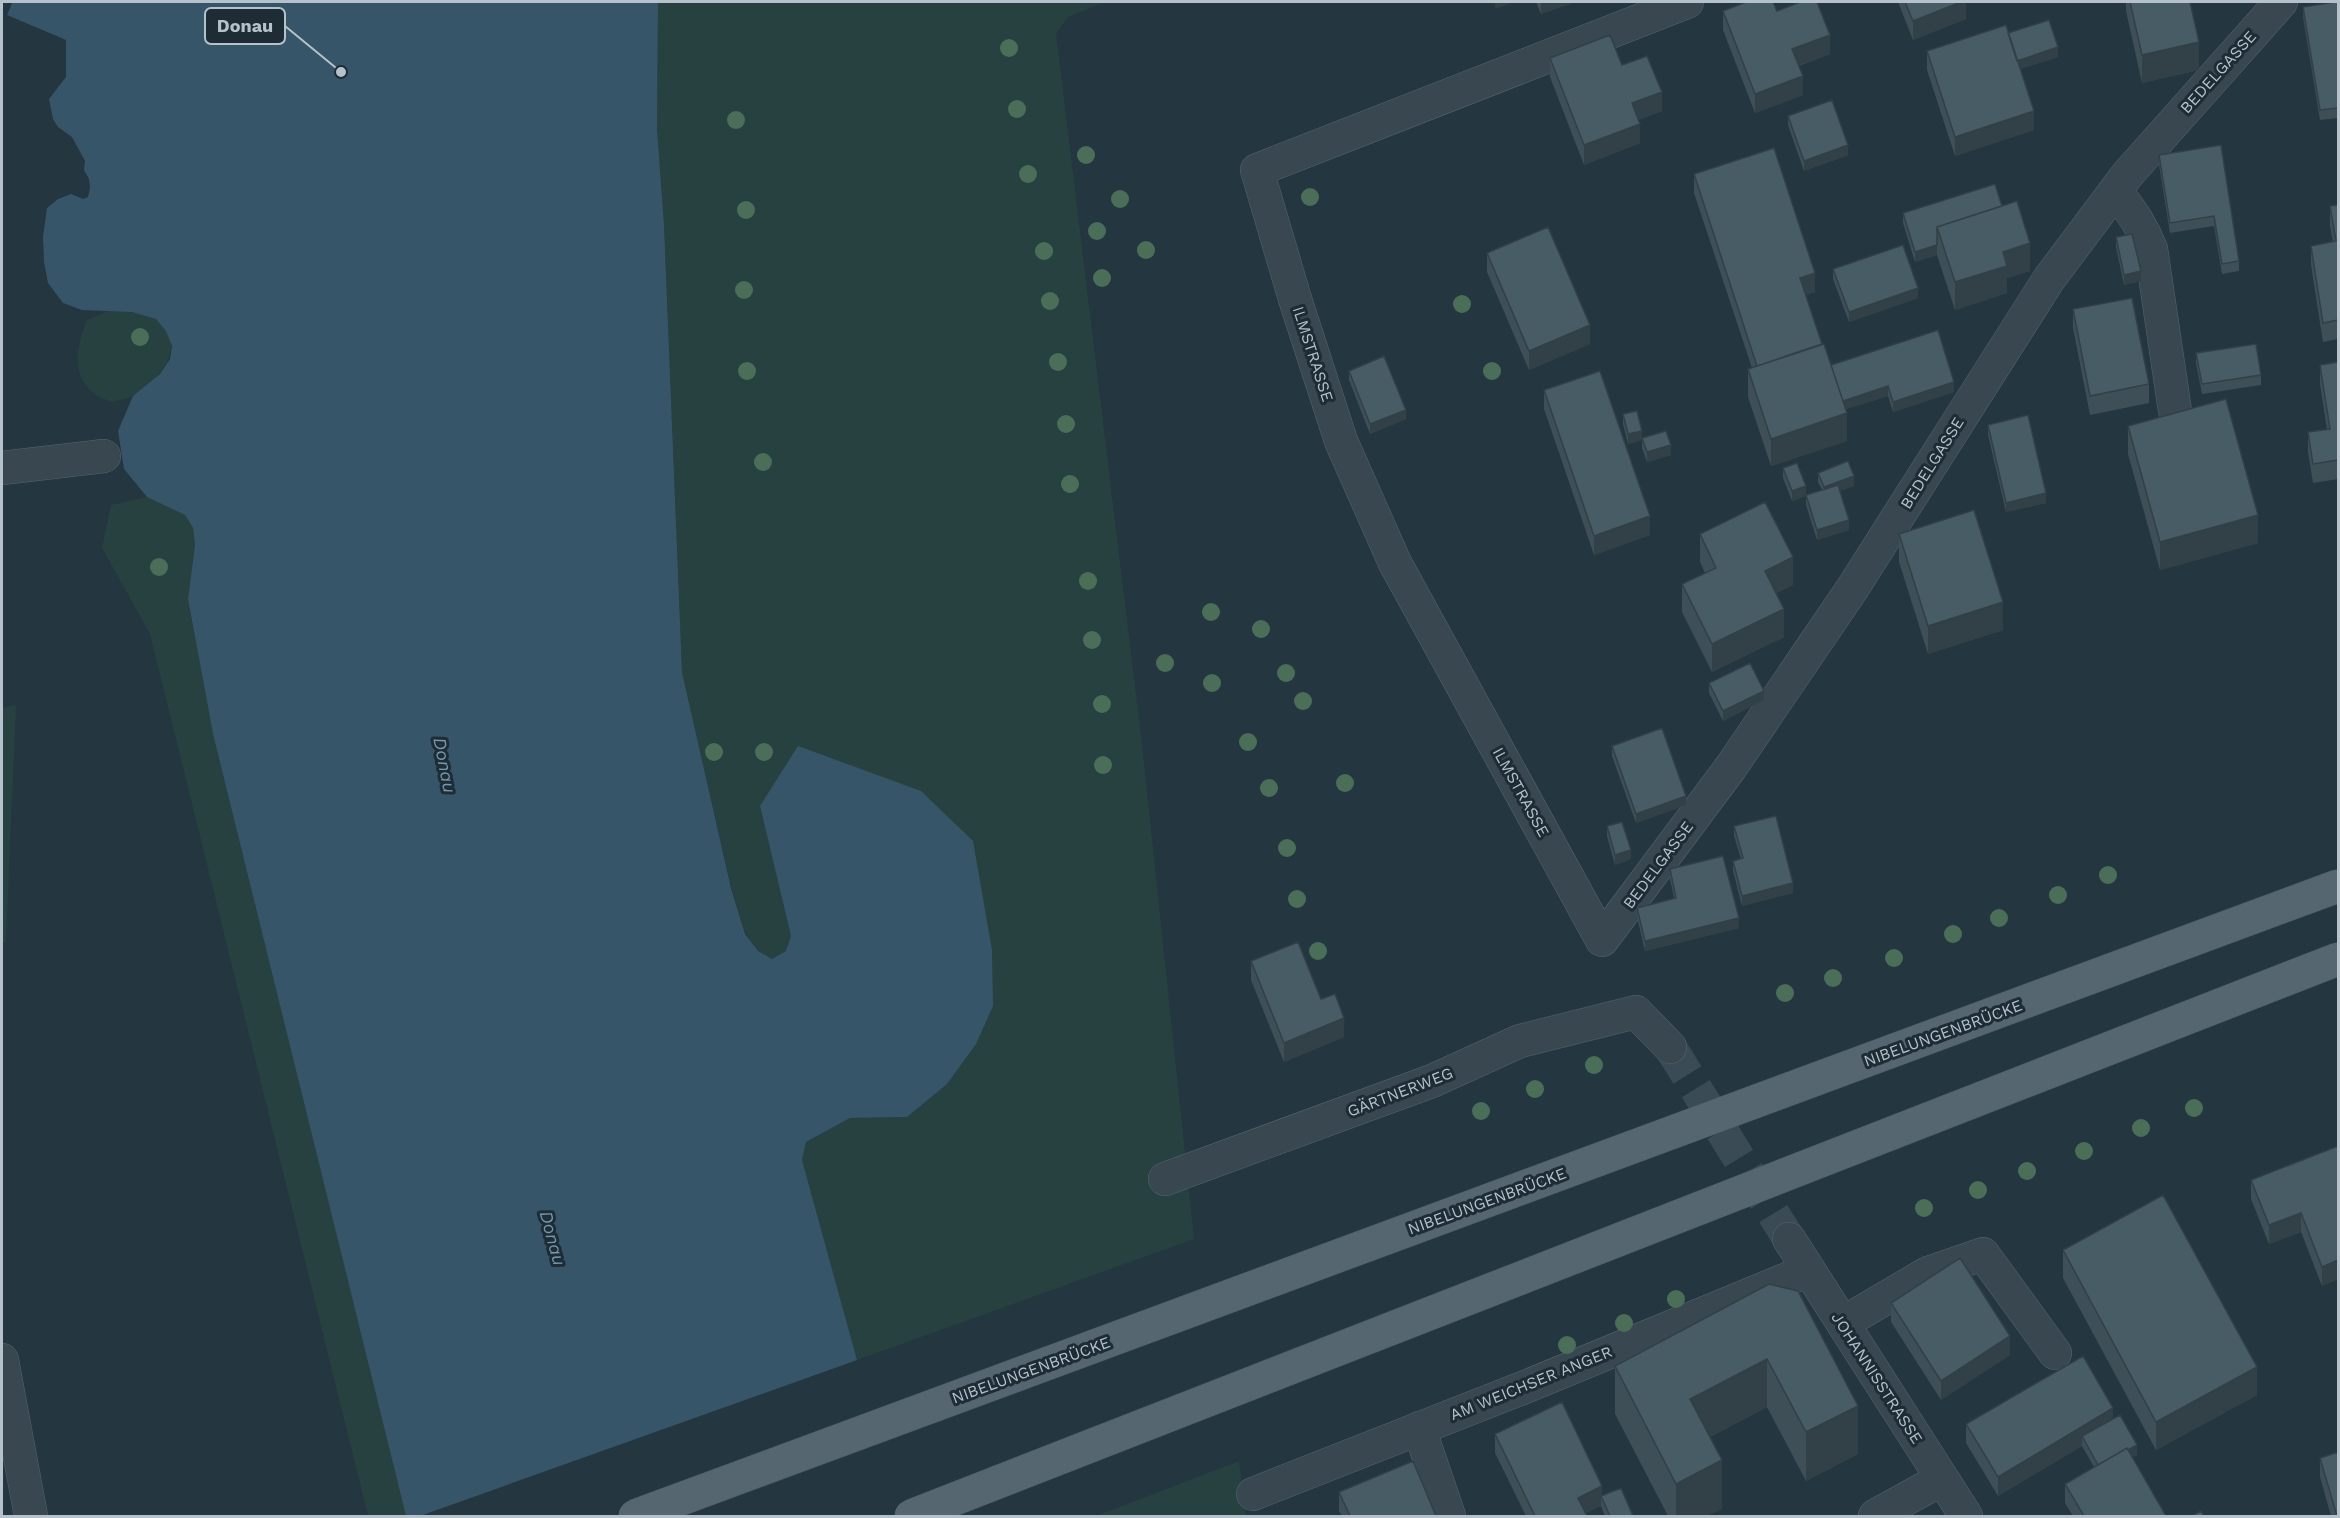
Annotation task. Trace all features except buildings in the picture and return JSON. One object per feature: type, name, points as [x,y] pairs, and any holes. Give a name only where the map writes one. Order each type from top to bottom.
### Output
[{"type":"main road","name":"NIBELUNGENBRÜCKE","points":[[635,1516],[2338,886]]},
{"type":"main road","points":[[911,1516],[2338,959]]},
{"type":"street","name":"ILMSTRASSE","points":[[1602,940],[1395,563],[1341,441],[1295,299],[1257,170],[1687,2]]},
{"type":"street","name":"BEDELGASSE","points":[[1602,940],[1731,767],[1792,678],[1852,589],[2049,279],[2127,174],[2281,2]]},
{"type":"street","points":[[2115,191],[2132,210],[2144,230],[2151,249],[2175,411]]},
{"type":"street","points":[[2,468],[104,456]]},
{"type":"street","name":"GÄRTNERWEG","points":[[1165,1179],[1432,1081],[1520,1041],[1636,1012],[1670,1047]]},
{"type":"street","name":"JOHANNISSTRASSE","points":[[1789,1239],[1966,1516]]},
{"type":"street","points":[[1843,1323],[1928,1273],[1983,1254],[2055,1353]]},
{"type":"street","name":"AM WEICHSER ANGER","points":[[1253,1494],[1809,1270]]},
{"type":"street","points":[[2,1360],[31,1516]]},
{"type":"street","points":[[1419,1428],[1449,1516]]},
{"type":"street","points":[[1875,1516],[1942,1479]]},
{"type":"green space","points":[[658,2],[1105,2],[1068,17],[1056,33],[1142,744],[1194,1239],[857,1360],[802,1160],[806,1142],[850,1118],[907,1117],[760,806],[791,936],[786,951],[772,959],[757,952],[745,933],[731,886],[682,672],[664,225],[657,128]]},
{"type":"green space","points":[[111,310],[141,314],[157,320],[166,330],[171,341],[171,351],[161,372],[144,389],[129,398],[111,402],[93,393],[84,383],[80,375],[78,357],[87,320]]},
{"type":"green space","points":[[147,497],[185,515],[193,528],[195,545],[188,599],[213,734],[406,1516],[368,1516],[150,634],[102,548],[111,505]]},
{"type":"green space","points":[[16,705],[6,942],[2,943],[2,708]]},
{"type":"green space","points":[[1239,1461],[1246,1516],[1096,1516]]},
{"type":"water","points":[[11,2],[658,2],[657,128],[664,225],[682,672],[731,888],[745,934],[758,951],[772,959],[786,951],[791,936],[760,806],[798,746],[921,791],[973,841],[992,950],[993,1006],[976,1044],[947,1084],[907,1117],[850,1118],[806,1142],[802,1160],[857,1360],[894,1516],[406,1516],[213,734],[188,599],[195,545],[193,528],[185,515],[147,497],[124,469],[118,431],[133,396],[160,374],[170,359],[172,346],[166,331],[156,319],[132,312],[82,310],[63,303],[48,283],[43,237],[47,208],[58,199],[71,194],[83,199],[88,197],[89,179],[84,170],[85,161],[72,137],[58,127],[53,119],[49,99],[66,77],[66,40],[7,15]]},
{"type":"pier","points":[[860,1359],[897,1516],[420,1516]]},
{"type":"tunnel","points":[[1670,1047],[1789,1239]]},
{"type":"place","name":"Donau","points":[[341,72]]}]
